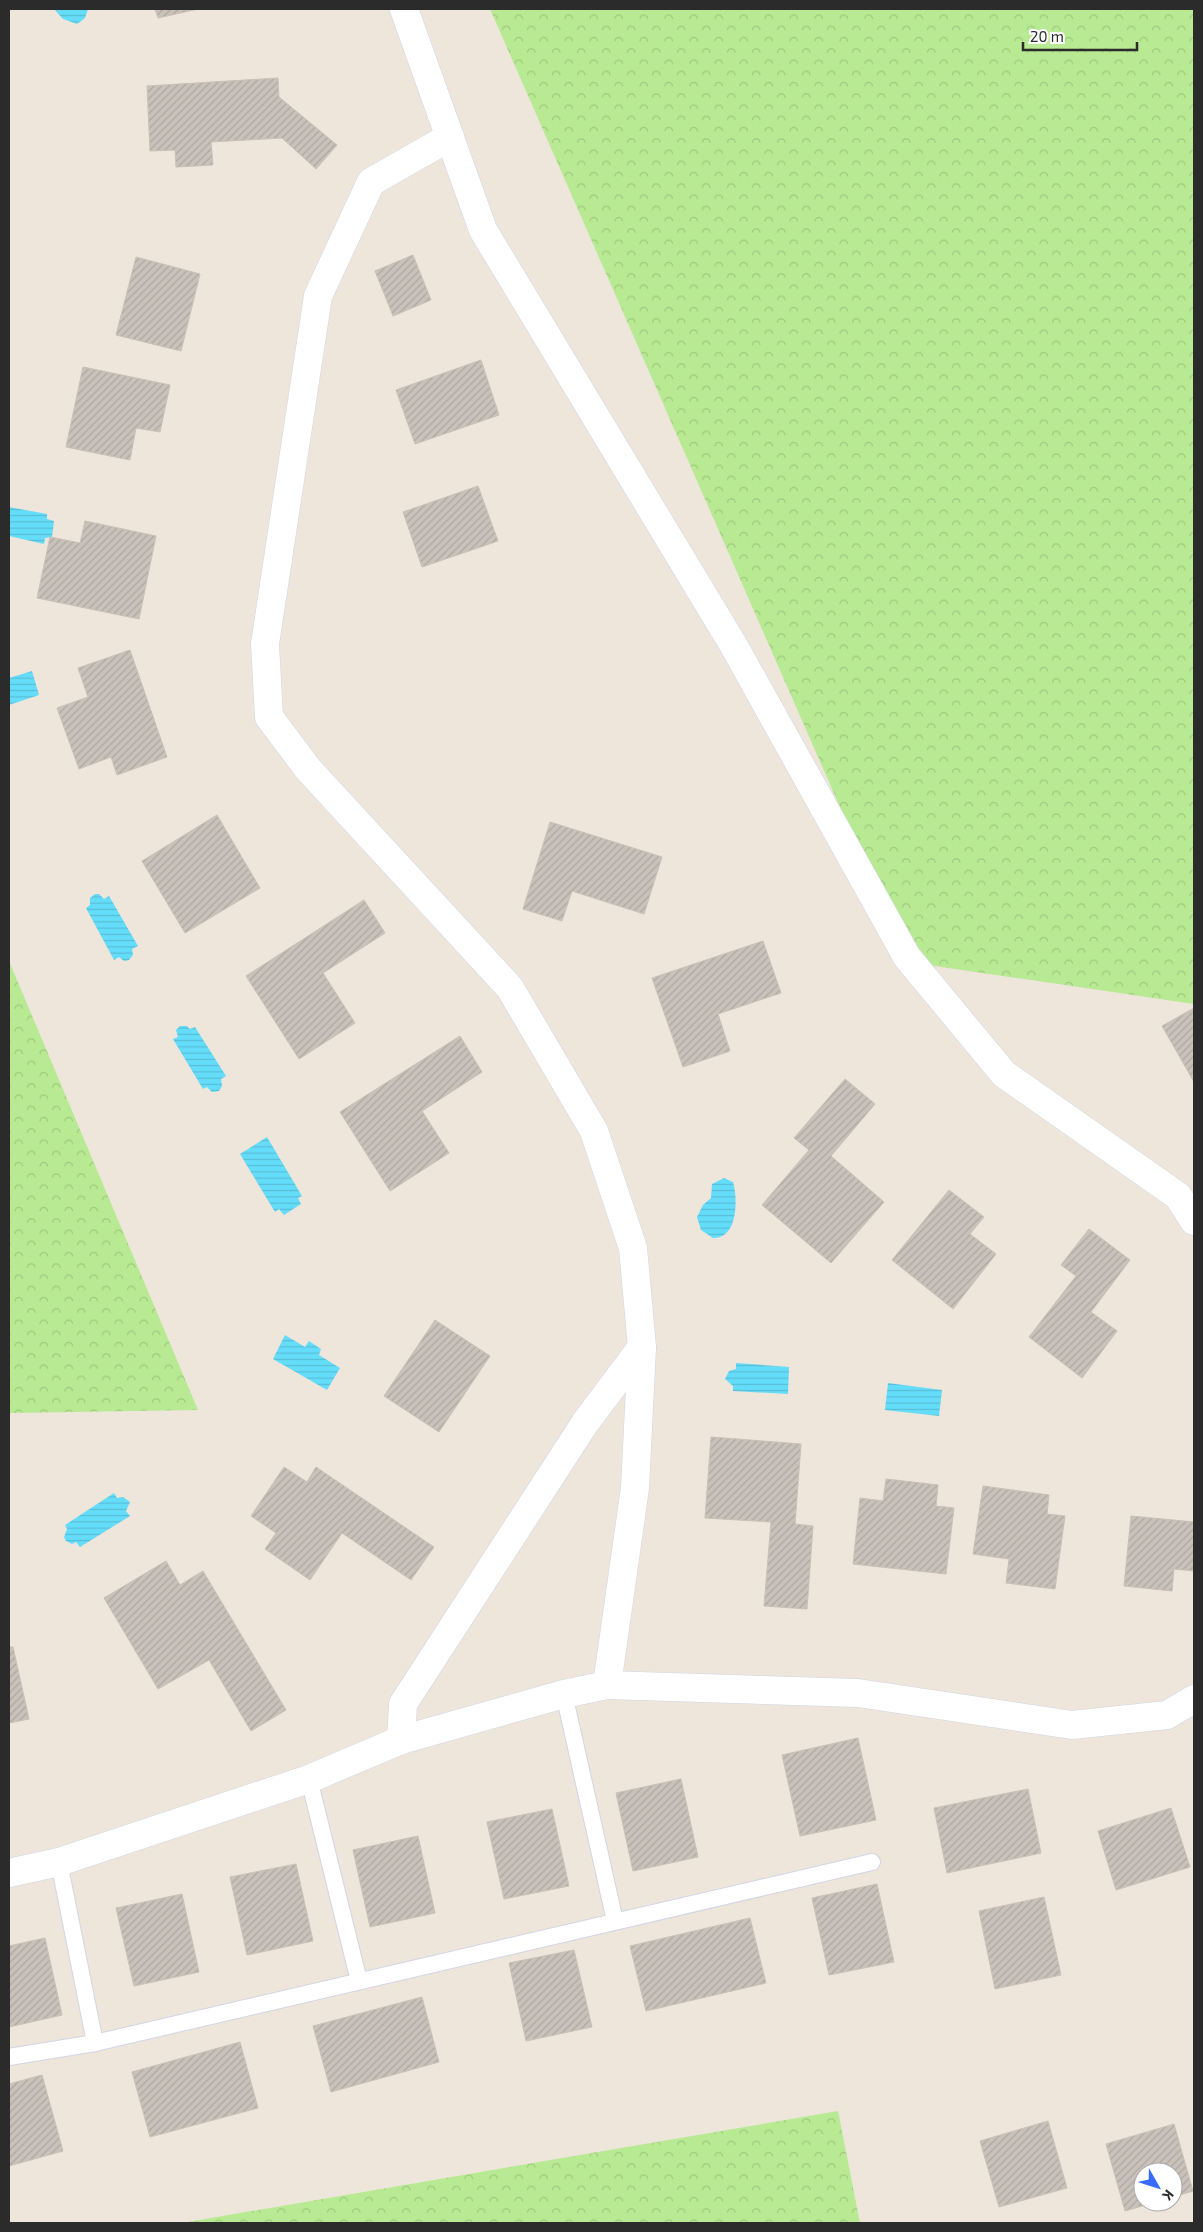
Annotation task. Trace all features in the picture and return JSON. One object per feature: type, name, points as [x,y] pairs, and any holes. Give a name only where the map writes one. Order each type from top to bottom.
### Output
[{"type":"street","points":[[404,9],[483,230],[734,646],[907,957],[1004,1074],[1178,1196],[1194,1221]]},
{"type":"street","points":[[450,138],[371,182],[318,296],[265,644],[269,717],[308,768],[510,988],[594,1131],[633,1248],[642,1347],[635,1488],[607,1685]]},
{"type":"street","points":[[401,1740],[403,1704],[585,1423],[642,1347]]},
{"type":"street","points":[[9,1873],[59,1862],[308,1779],[401,1740],[564,1694],[607,1685],[858,1693],[1072,1725],[1167,1715],[1194,1699]]},
{"type":"lane","points":[[564,1694],[615,1921]]},
{"type":"lane","points":[[308,1779],[358,1981]]},
{"type":"lane","points":[[59,1862],[95,2043]]},
{"type":"lane","points":[[9,2056],[95,2043],[872,1862]]},
{"type":"green space","points":[[490,9],[1194,9],[1194,1004],[908,962]]},
{"type":"green space","points":[[9,961],[198,1410],[9,1413]]},
{"type":"green space","points":[[838,2111],[860,2223],[182,2223]]},
{"type":"water","points":[[54,9],[88,9],[85,18],[77,24],[63,19]]},
{"type":"water","points":[[9,507],[47,514],[47,519],[54,521],[52,537],[45,538],[44,544],[9,536]]},
{"type":"water","points":[[32,671],[39,695],[9,705],[9,678]]},
{"type":"water","points":[[95,894],[99,894],[104,899],[109,896],[138,946],[132,949],[133,955],[129,960],[124,961],[119,957],[114,960],[86,908],[90,905],[90,898]]},
{"type":"water","points":[[180,1026],[187,1026],[190,1029],[195,1027],[226,1076],[221,1079],[222,1086],[219,1091],[212,1092],[207,1087],[203,1089],[173,1039],[178,1037],[176,1030]]},
{"type":"water","points":[[267,1137],[302,1196],[298,1198],[301,1204],[284,1215],[279,1209],[275,1212],[240,1154]]},
{"type":"water","points":[[724,1178],[733,1182],[735,1189],[734,1217],[732,1225],[727,1232],[721,1237],[713,1238],[701,1230],[697,1217],[703,1205],[711,1198],[712,1184]]},
{"type":"water","points":[[285,1335],[305,1347],[309,1341],[321,1349],[319,1355],[340,1368],[327,1390],[273,1359]]},
{"type":"water","points":[[736,1363],[789,1367],[788,1394],[733,1391],[733,1386],[725,1379],[729,1371],[736,1369]]},
{"type":"water","points":[[888,1383],[942,1390],[939,1416],[885,1410]]},
{"type":"water","points":[[114,1493],[117,1498],[123,1497],[130,1502],[126,1511],[130,1516],[80,1547],[76,1542],[72,1544],[66,1541],[64,1537],[67,1529],[65,1525]]},
{"type":"building","points":[[155,9],[198,9],[158,18]]},
{"type":"building","points":[[278,78],[279,97],[337,145],[316,169],[282,138],[211,142],[213,165],[176,167],[175,150],[150,151],[147,86]]},
{"type":"building","points":[[413,255],[431,300],[393,316],[375,271]]},
{"type":"building","points":[[136,257],[200,274],[181,351],[116,335]]},
{"type":"building","points":[[481,360],[499,415],[415,444],[396,390]]},
{"type":"building","points":[[83,367],[170,385],[160,432],[136,428],[130,460],[66,447]]},
{"type":"building","points":[[478,486],[498,541],[422,567],[403,512]]},
{"type":"building","points":[[85,521],[156,536],[139,619],[37,598],[50,537],[80,543]]},
{"type":"building","points":[[130,650],[167,757],[117,775],[111,757],[79,769],[57,708],[88,697],[78,668]]},
{"type":"building","points":[[217,815],[260,888],[185,933],[142,861]]},
{"type":"building","points":[[550,822],[662,857],[644,914],[572,891],[562,921],[523,909]]},
{"type":"building","points":[[364,900],[385,933],[323,973],[355,1023],[299,1059],[246,976]]},
{"type":"building","points":[[763,941],[781,993],[718,1014],[730,1051],[683,1067],[652,978]]},
{"type":"building","points":[[1194,1008],[1194,1082],[1162,1026]]},
{"type":"building","points":[[460,1036],[482,1072],[422,1111],[449,1153],[390,1191],[340,1112]]},
{"type":"building","points":[[845,1079],[875,1104],[831,1156],[884,1202],[831,1263],[762,1205],[809,1150],[794,1138]]},
{"type":"building","points":[[949,1190],[984,1217],[970,1234],[996,1254],[953,1309],[892,1260]]},
{"type":"building","points":[[1089,1229],[1130,1260],[1091,1312],[1117,1331],[1082,1378],[1029,1337],[1076,1276],[1061,1265]]},
{"type":"building","points":[[435,1320],[490,1356],[439,1432],[384,1396]]},
{"type":"building","points":[[711,1437],[801,1444],[795,1524],[813,1526],[807,1609],[764,1606],[771,1522],[705,1518]]},
{"type":"building","points":[[284,1467],[307,1482],[316,1467],[434,1547],[411,1580],[342,1533],[310,1580],[265,1549],[276,1533],[251,1516]]},
{"type":"building","points":[[886,1479],[938,1485],[936,1506],[954,1508],[946,1574],[853,1564],[860,1498],[883,1501]]},
{"type":"building","points":[[983,1486],[1049,1495],[1047,1514],[1065,1516],[1055,1589],[1006,1583],[1009,1559],[973,1554]]},
{"type":"building","points":[[1131,1516],[1194,1522],[1194,1571],[1174,1569],[1172,1591],[1124,1586]]},
{"type":"building","points":[[166,1561],[180,1585],[203,1571],[286,1710],[251,1731],[209,1660],[158,1689],[104,1598]]},
{"type":"building","points":[[9,1647],[13,1647],[29,1719],[9,1723]]},
{"type":"building","points":[[858,1738],[876,1820],[800,1836],[782,1755]]},
{"type":"building","points":[[681,1779],[698,1857],[633,1871],[616,1793]]},
{"type":"building","points":[[1028,1789],[1041,1853],[947,1873],[934,1808]]},
{"type":"building","points":[[1171,1808],[1190,1867],[1116,1890],[1098,1831]]},
{"type":"building","points":[[552,1809],[569,1886],[504,1899],[487,1822]]},
{"type":"building","points":[[418,1836],[435,1913],[370,1927],[353,1850]]},
{"type":"building","points":[[296,1864],[313,1941],[247,1955],[230,1877]]},
{"type":"building","points":[[877,1884],[894,1962],[829,1975],[812,1898]]},
{"type":"building","points":[[182,1894],[199,1972],[134,1986],[116,1908]]},
{"type":"building","points":[[1044,1897],[1061,1975],[995,1989],[979,1911]]},
{"type":"building","points":[[750,1918],[766,1983],[646,2011],[630,1946]]},
{"type":"building","points":[[45,1938],[62,2015],[9,2027],[9,1946]]},
{"type":"building","points":[[574,1950],[592,2027],[526,2041],[509,1963]]},
{"type":"building","points":[[422,1997],[439,2062],[331,2092],[313,2026]]},
{"type":"building","points":[[240,2042],[258,2108],[150,2137],[132,2072]]},
{"type":"building","points":[[42,2075],[63,2151],[9,2166],[9,2084]]},
{"type":"building","points":[[1048,2121],[1067,2188],[999,2207],[980,2141]]},
{"type":"building","points":[[1174,2124],[1193,2191],[1183,2194],[1183,2162],[1133,2162],[1133,2209],[1125,2211],[1106,2144]]}]
